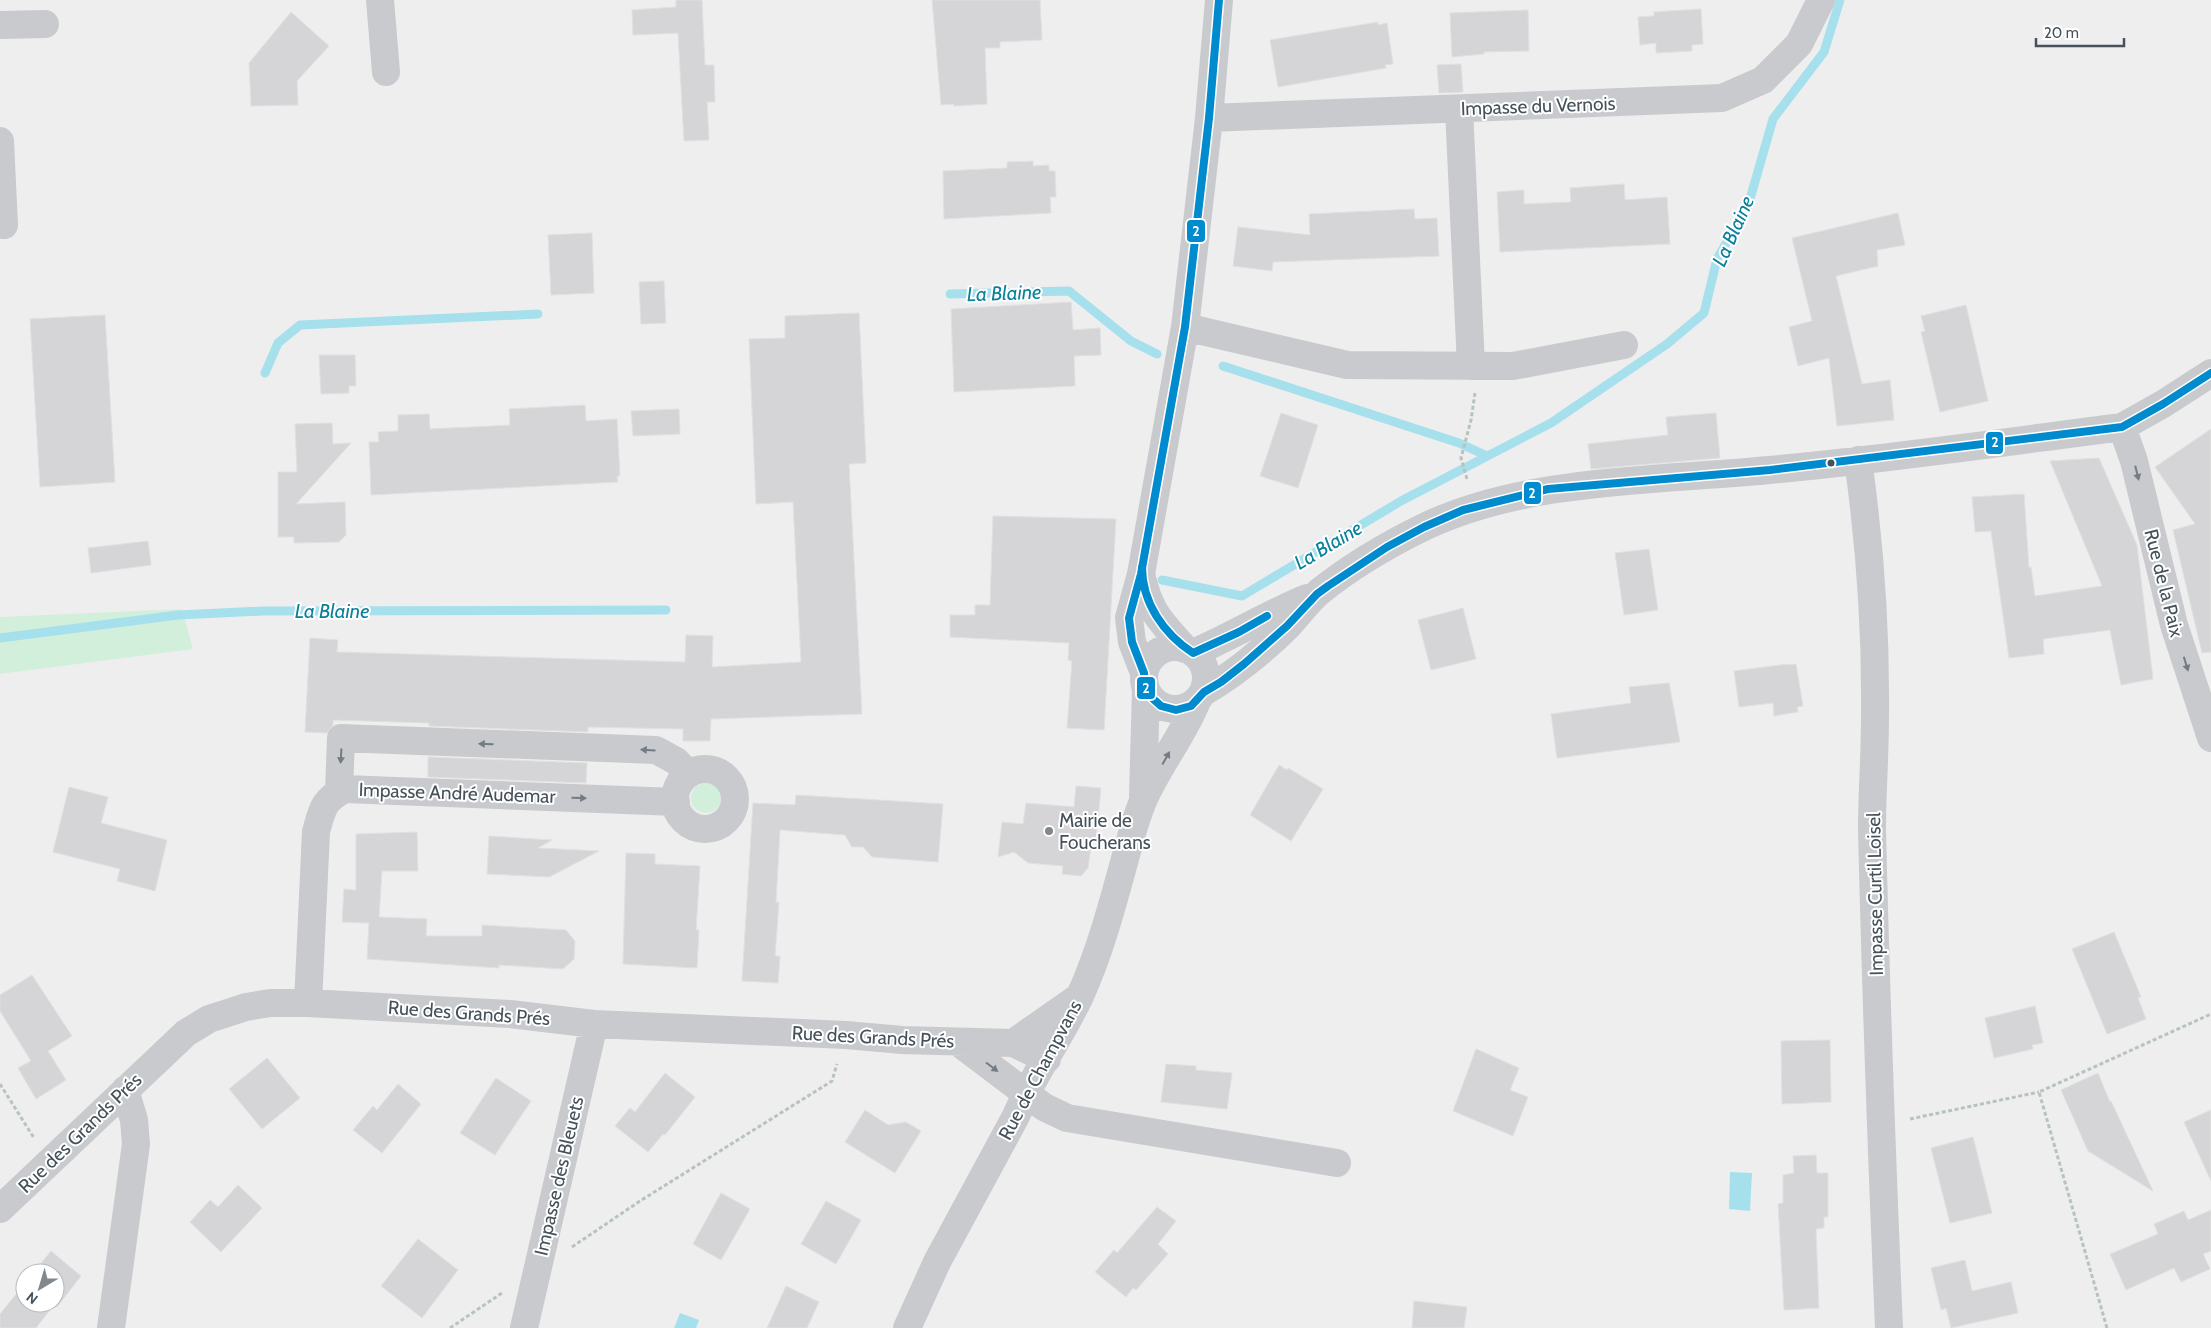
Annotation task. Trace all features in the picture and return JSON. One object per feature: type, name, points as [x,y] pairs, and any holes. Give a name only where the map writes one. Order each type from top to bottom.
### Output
[{"type":"street","points":[[380,0],[386,72]]},
{"type":"street","points":[[1219,0],[1210,118],[1184,326],[1141,574],[1129,618],[1132,642],[1145,681],[1155,702],[1168,709],[1184,709],[1244,664],[1287,626],[1317,594]]},
{"type":"street","name":"Impasse du Vernois","points":[[1210,118],[1722,98],[1763,80],[1799,44],[1821,0]]},
{"type":"street","points":[[0,25],[45,24]]},
{"type":"street","points":[[1459,109],[1471,366]]},
{"type":"street","points":[[0,141],[4,225]]},
{"type":"street","points":[[1184,326],[1347,365],[1513,366],[1624,345]]},
{"type":"street","points":[[1145,681],[1150,660],[1162,650],[1170,647],[1189,651],[1239,632],[1280,609],[1317,594],[1387,547],[1424,527],[1463,510],[1548,489],[1770,470],[2122,427],[2163,404],[2211,373]]},
{"type":"street","name":"Rue de la Paix","points":[[2122,427],[2134,461],[2174,625],[2211,738]]},
{"type":"street","name":"Impasse Curtil Loisel","points":[[1858,460],[1868,540],[1873,610],[1875,716],[1872,827],[1880,1126],[1889,1328]]},
{"type":"street","points":[[1141,574],[1152,611],[1203,664],[1206,670],[1206,685],[1200,697]]},
{"type":"street","name":"Rue de Champvans","points":[[1143,800],[1145,681]]},
{"type":"street","name":"Rue de Champvans","points":[[907,1328],[937,1262],[1079,997],[1098,954],[1143,800],[1168,753],[1188,722],[1200,697]]},
{"type":"street","points":[[339,792],[342,738],[656,750],[676,761],[689,774]]},
{"type":"street","points":[[702,769],[711,769],[727,778],[735,795],[732,813],[716,827],[706,829],[696,827],[680,815],[676,802],[679,785],[689,774],[702,769]]},
{"type":"street","name":"Impasse André Audemar","points":[[308,1003],[316,832],[323,806],[345,788],[676,802]]},
{"type":"street","points":[[1013,1043],[1079,997]]},
{"type":"street","name":"Rue des Grands Prés","points":[[0,1209],[181,1038],[209,1019],[226,1012],[254,1005],[308,1003],[510,1014],[594,1024],[846,1034],[902,1040],[1013,1043],[1047,1059]]},
{"type":"street","name":"Impasse des Bleuets","points":[[524,1328],[594,1024]]},
{"type":"street","points":[[958,1042],[1044,1107],[1067,1118],[1337,1163]]},
{"type":"street","points":[[110,1328],[136,1144],[134,1120],[125,1090]]},
{"type":"path","points":[[1467,481],[1461,458],[1475,397],[1471,366]]},
{"type":"path","points":[[1880,1126],[2039,1092],[2211,1014]]},
{"type":"path","points":[[450,1328],[640,1201],[832,1081],[846,1034]]},
{"type":"path","points":[[0,1084],[49,1161]]},
{"type":"path","points":[[2039,1092],[2107,1328]]},
{"type":"green space","points":[[182,609],[193,649],[0,674],[0,617]]},
{"type":"green space","points":[[706,783],[717,787],[721,798],[717,809],[706,813],[695,809],[691,798],[695,787]]},
{"type":"water","points":[[1730,1172],[1752,1173],[1750,1211],[1729,1209]]},
{"type":"water","points":[[680,1313],[699,1320],[696,1328],[674,1328]]},
{"type":"building","points":[[676,0],[702,0],[705,65],[714,65],[715,102],[707,102],[709,140],[684,141],[678,33],[633,35],[632,10],[676,7]]},
{"type":"building","points":[[932,0],[1040,0],[1042,40],[1000,42],[1000,48],[985,48],[987,104],[941,105]]},
{"type":"building","points":[[1701,9],[1703,44],[1692,45],[1692,51],[1656,53],[1656,43],[1640,45],[1638,17],[1654,16],[1654,12]]},
{"type":"building","points":[[1528,10],[1529,51],[1484,52],[1484,54],[1452,57],[1450,13]]},
{"type":"building","points":[[291,12],[329,46],[297,81],[298,105],[251,106],[249,63]]},
{"type":"building","points":[[1378,22],[1378,25],[1387,23],[1393,64],[1385,65],[1386,68],[1278,87],[1270,40]]},
{"type":"building","points":[[1461,64],[1463,92],[1439,93],[1437,65]]},
{"type":"building","points":[[1033,161],[1033,166],[1049,165],[1049,171],[1055,171],[1056,197],[1050,197],[1051,213],[944,219],[943,171],[1007,168],[1007,162]]},
{"type":"building","points":[[1624,184],[1625,200],[1667,197],[1670,244],[1500,252],[1497,192],[1524,190],[1524,204],[1571,202],[1570,188]]},
{"type":"building","points":[[1414,209],[1415,219],[1437,218],[1439,256],[1273,262],[1272,271],[1233,266],[1238,227],[1310,235],[1309,214]]},
{"type":"building","points":[[1898,213],[1905,245],[1877,250],[1878,266],[1836,276],[1862,384],[1890,380],[1894,420],[1837,426],[1829,358],[1798,366],[1789,327],[1812,321],[1792,238]]},
{"type":"building","points":[[592,233],[594,293],[551,295],[548,235]]},
{"type":"building","points":[[664,281],[666,323],[641,324],[639,282]]},
{"type":"building","points":[[1071,302],[1073,330],[1100,328],[1101,355],[1074,356],[1075,386],[954,392],[951,309]]},
{"type":"building","points":[[1966,305],[1988,401],[1940,412],[1921,332],[1925,331],[1921,316]]},
{"type":"building","points":[[859,313],[866,463],[849,464],[862,714],[711,719],[710,741],[683,741],[683,729],[588,727],[588,732],[429,726],[429,723],[333,720],[333,725],[327,733],[305,732],[310,638],[338,640],[337,652],[685,662],[686,635],[713,636],[712,667],[801,662],[793,502],[756,504],[749,339],[785,338],[785,316]]},
{"type":"building","points":[[105,315],[115,482],[40,487],[30,319]]},
{"type":"building","points":[[319,355],[355,355],[356,386],[349,386],[349,393],[321,394]]},
{"type":"building","points":[[585,405],[586,421],[617,419],[620,476],[617,476],[618,482],[371,495],[369,442],[379,442],[378,432],[398,431],[398,415],[429,414],[430,429],[510,425],[509,409]]},
{"type":"building","points":[[679,409],[680,434],[633,436],[631,411]]},
{"type":"building","points":[[1281,413],[1318,425],[1298,488],[1260,476]]},
{"type":"building","points":[[1716,413],[1720,458],[1591,469],[1588,444],[1668,435],[1666,417]]},
{"type":"building","points":[[332,423],[333,444],[351,443],[296,504],[345,502],[346,535],[339,542],[294,543],[294,537],[278,537],[278,472],[297,472],[295,424]]},
{"type":"building","points":[[2211,429],[2211,652],[2202,653],[2173,530],[2195,524],[2155,467]]},
{"type":"building","points":[[2099,458],[2137,545],[2153,679],[2121,685],[2110,630],[2043,639],[2044,654],[2009,658],[1991,531],[1975,532],[1972,497],[2024,494],[2029,568],[2031,567],[2035,596],[2102,586],[2050,461]]},
{"type":"building","points":[[993,516],[1116,519],[1104,730],[1067,728],[1072,661],[1068,660],[1069,643],[950,637],[950,615],[975,615],[975,605],[990,605]]},
{"type":"building","points":[[148,541],[151,565],[91,573],[88,548]]},
{"type":"building","points":[[1649,549],[1658,610],[1624,615],[1615,553]]},
{"type":"building","points":[[1463,608],[1476,659],[1431,670],[1418,620]]},
{"type":"building","points":[[1796,664],[1803,706],[1797,707],[1798,712],[1774,716],[1773,703],[1739,707],[1734,671]]},
{"type":"building","points":[[1669,683],[1680,742],[1557,758],[1551,714],[1631,703],[1629,687]]},
{"type":"building","points":[[428,757],[587,763],[586,783],[428,777]]},
{"type":"building","points":[[1279,765],[1287,770],[1288,768],[1323,789],[1291,841],[1250,815]]},
{"type":"building","name":"Mairie de Foucherans","points":[[1076,786],[1101,788],[1096,839],[1092,838],[1088,868],[1081,876],[1062,874],[1063,866],[1028,863],[1014,852],[998,857],[1002,822],[1023,824],[1026,803],[1074,807]]},
{"type":"building","points":[[69,787],[108,797],[101,823],[167,840],[155,891],[117,881],[120,869],[53,852]]},
{"type":"building","points":[[796,795],[943,804],[938,862],[872,857],[863,847],[852,847],[845,835],[780,830],[776,902],[779,902],[775,956],[780,956],[778,983],[742,981],[753,803],[795,805]]},
{"type":"building","points":[[417,832],[418,871],[382,871],[379,917],[427,919],[426,936],[482,936],[482,925],[566,930],[575,941],[574,959],[563,969],[499,965],[499,968],[367,959],[369,923],[342,922],[344,889],[356,890],[356,834]]},
{"type":"building","points":[[489,836],[552,840],[538,848],[599,851],[549,877],[487,874]]},
{"type":"building","points":[[626,853],[655,854],[655,864],[700,866],[696,930],[699,930],[697,968],[623,964]]},
{"type":"building","points":[[2114,932],[2141,997],[2138,998],[2146,1019],[2107,1034],[2072,949]]},
{"type":"building","points":[[32,975],[72,1036],[48,1051],[66,1080],[36,1099],[18,1068],[31,1061],[0,1011],[0,995]]},
{"type":"building","points":[[2035,1006],[2043,1043],[2032,1045],[2033,1049],[1994,1058],[1985,1018]]},
{"type":"building","points":[[1830,1040],[1831,1102],[1782,1104],[1781,1041]]},
{"type":"building","points":[[1476,1049],[1519,1068],[1510,1090],[1528,1097],[1513,1136],[1453,1111]]},
{"type":"building","points":[[267,1058],[300,1098],[262,1129],[229,1089]]},
{"type":"building","points":[[1166,1064],[1196,1066],[1196,1070],[1232,1073],[1227,1109],[1161,1102]]},
{"type":"building","points":[[665,1073],[695,1097],[665,1135],[663,1134],[648,1152],[615,1126],[630,1108],[635,1112]]},
{"type":"building","points":[[2098,1073],[2153,1191],[2088,1151],[2061,1090]]},
{"type":"building","points":[[496,1078],[531,1101],[495,1155],[460,1133]]},
{"type":"building","points":[[398,1084],[421,1104],[382,1153],[353,1130],[373,1106],[377,1110]]},
{"type":"building","points":[[865,1110],[888,1125],[906,1122],[921,1131],[895,1173],[845,1142]]},
{"type":"building","points":[[2211,1110],[2211,1181],[2184,1122]]},
{"type":"building","points":[[1973,1137],[1992,1213],[1950,1223],[1931,1148]]},
{"type":"building","points":[[1816,1155],[1817,1173],[1828,1173],[1828,1217],[1824,1217],[1824,1228],[1816,1229],[1819,1308],[1784,1310],[1778,1204],[1783,1203],[1783,1175],[1794,1173],[1793,1156]]},
{"type":"building","points":[[238,1185],[262,1208],[221,1252],[190,1222],[210,1200],[218,1207]]},
{"type":"building","points":[[721,1193],[750,1209],[721,1260],[693,1244]]},
{"type":"building","points":[[826,1201],[861,1220],[836,1264],[801,1244]]},
{"type":"building","points":[[1157,1207],[1176,1221],[1158,1244],[1168,1254],[1136,1290],[1133,1288],[1126,1297],[1095,1272],[1114,1250],[1117,1253]]},
{"type":"building","points":[[2211,1210],[2211,1251],[2203,1254],[2210,1269],[2181,1282],[2174,1268],[2126,1290],[2110,1254],[2158,1234],[2154,1224],[2184,1211],[2188,1220]]},
{"type":"building","points":[[418,1239],[458,1270],[422,1318],[381,1286]]},
{"type":"building","points":[[51,1251],[81,1276],[65,1297],[65,1263],[41,1263]]},
{"type":"building","points":[[1965,1260],[1972,1291],[2011,1282],[2018,1313],[1951,1328],[1946,1308],[1941,1310],[1931,1268]]},
{"type":"building","points":[[786,1286],[819,1302],[807,1328],[767,1328]]},
{"type":"building","points":[[15,1295],[15,1313],[48,1313],[36,1328],[0,1328],[0,1314]]},
{"type":"building","points":[[1414,1301],[1467,1307],[1464,1328],[1412,1328]]},
{"type":"waterway","name":"La Blaine","points":[[1162,580],[1242,596],[1401,501],[1551,423],[1667,344],[1704,313],[1717,259],[1748,206],[1773,119],[1824,52],[1840,0]]},
{"type":"waterway","name":"La Blaine","points":[[950,294],[1069,291],[1131,341],[1157,354]]},
{"type":"waterway","name":"La Blaine","points":[[265,373],[278,343],[300,325],[538,314]]},
{"type":"waterway","name":"La Blaine","points":[[1223,366],[1459,443],[1487,456]]},
{"type":"waterway","name":"La Blaine","points":[[0,638],[178,615],[263,611],[666,610]]},
{"type":"transit line","name":"2","points":[[1219,0],[1209,118],[1185,327],[1141,574],[1129,618],[1132,642],[1144,673],[1146,689],[1150,696],[1161,706],[1176,710],[1191,706],[1204,692],[1221,682],[1244,664],[1287,626],[1317,594],[1328,586],[1387,547],[1424,527],[1463,510],[1548,489],[1770,470],[2122,427],[2163,404],[2211,373]]},
{"type":"transit line","name":"2","points":[[1142,567],[1143,580],[1150,605],[1164,627],[1193,653],[1239,632],[1267,616]]},
{"type":"place","name":"Mairie de Foucherans","points":[[1049,831]]}]
